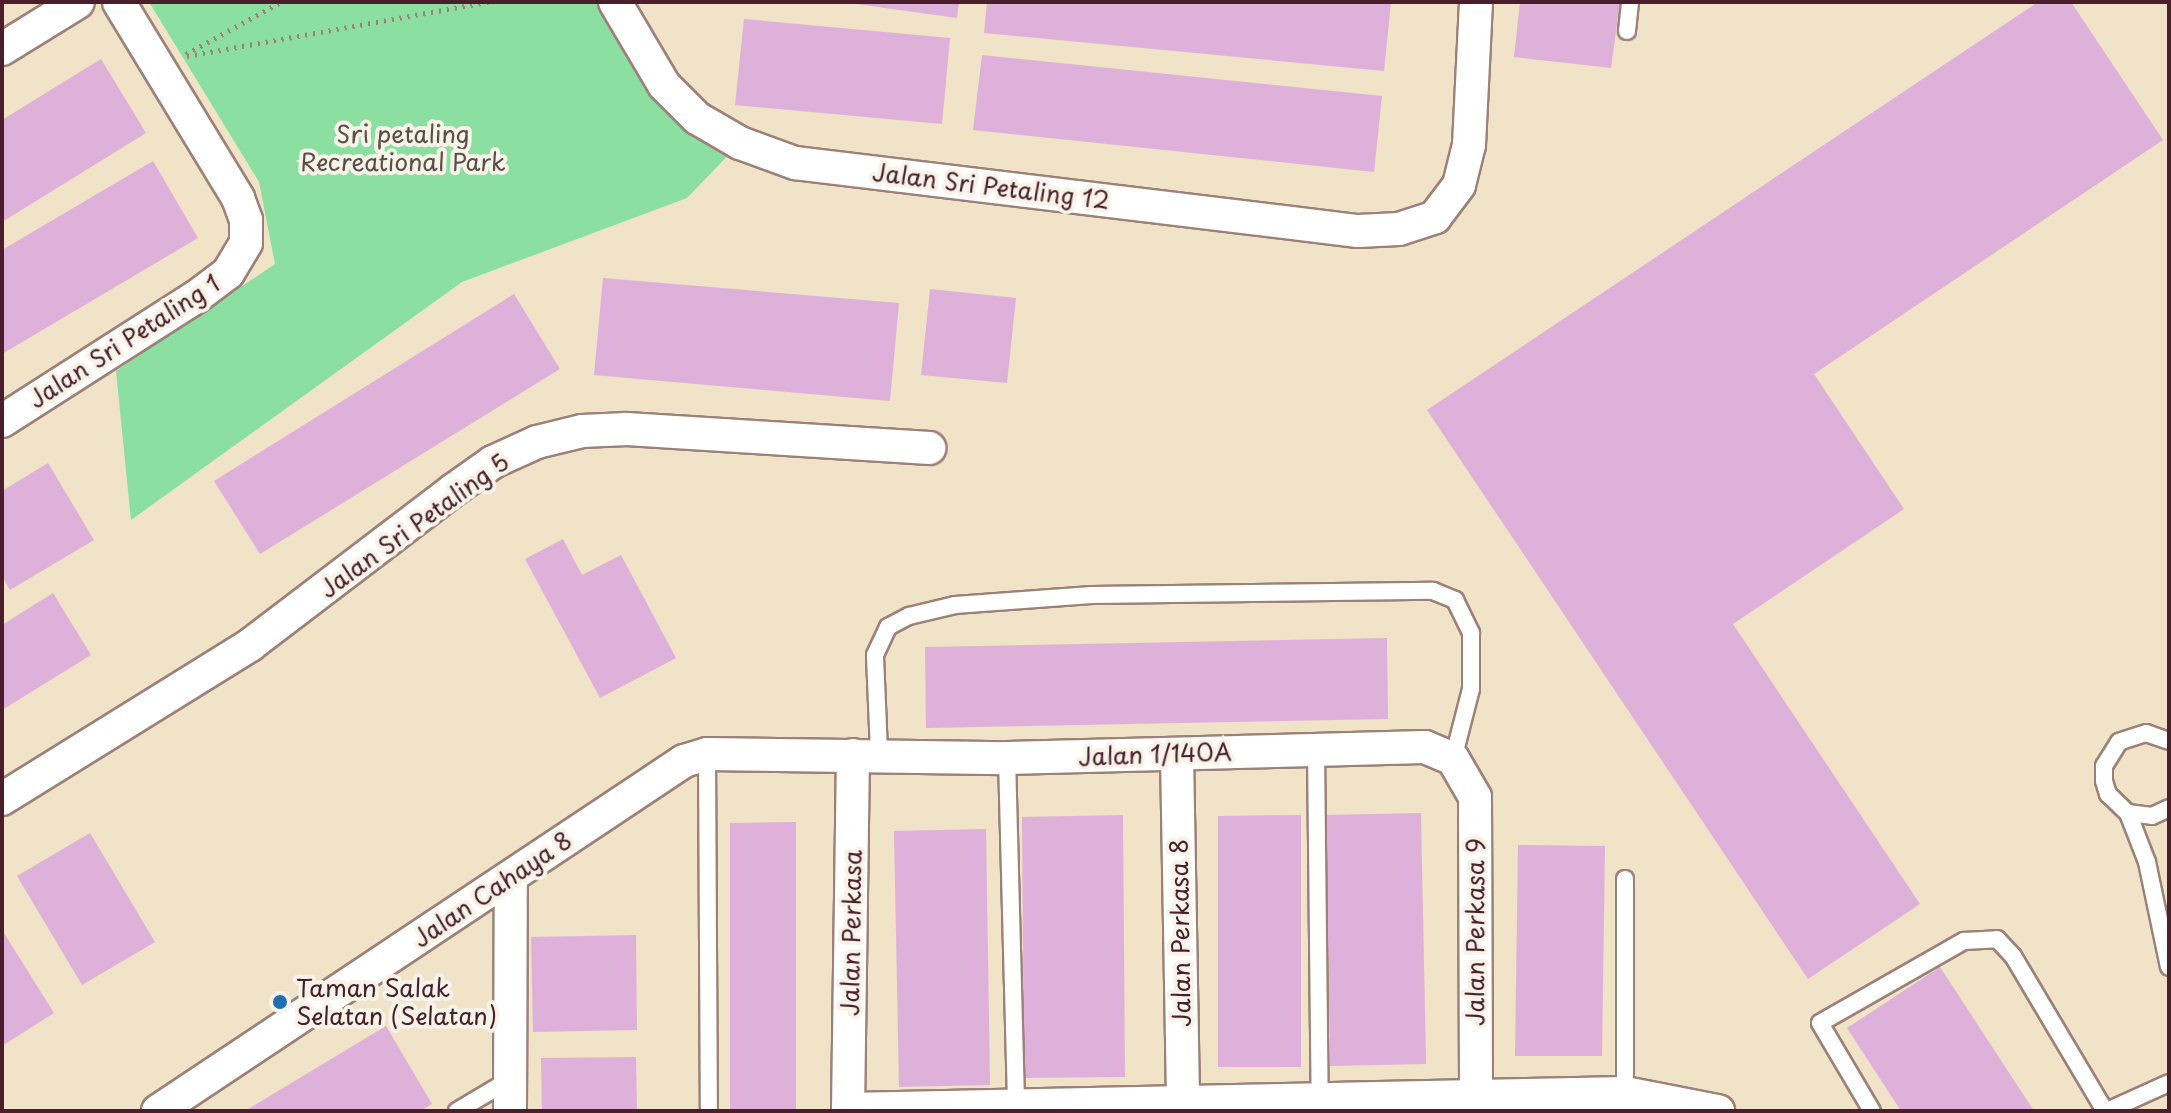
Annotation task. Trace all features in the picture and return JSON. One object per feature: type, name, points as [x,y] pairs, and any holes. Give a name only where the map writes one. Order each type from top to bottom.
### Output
[{"type":"street","points":[[2,49],[78,2]]},
{"type":"street","name":"Jalan Sri Petaling 1","points":[[2,421],[196,297],[228,273],[246,243],[246,220],[238,198],[119,2]]},
{"type":"street","name":"Jalan Sri Petaling 12","points":[[615,2],[664,85],[697,118],[740,143],[795,163],[1358,231],[1399,229],[1435,217],[1459,185],[1469,145],[1476,2]]},
{"type":"street","name":"Jalan Sri Petaling 5","points":[[2,799],[250,645],[493,462],[537,442],[582,431],[627,429],[929,448]]},
{"type":"street","name":"Jalan 1/140A","points":[[866,754],[1007,758],[1425,747],[1453,759]]},
{"type":"street","name":"Jalan Cahaya 8","points":[[158,1111],[684,761],[707,754],[866,754]]},
{"type":"street","name":"Jalan Perkasa","points":[[848,1110],[866,754]]},
{"type":"street","name":"Jalan Perkasa 8","points":[[1177,754],[1183,1107]]},
{"type":"street","name":"Jalan Perkasa 9","points":[[1453,759],[1475,797],[1476,1105]]},
{"type":"street","points":[[510,1095],[511,877]]},
{"type":"street","points":[[848,1110],[1625,1102],[1718,1111]]},
{"type":"lane","points":[[1627,31],[1630,2]]},
{"type":"lane","points":[[866,754],[875,655],[888,627],[909,616],[955,605],[1092,595],[1433,591],[1455,600],[1471,633],[1471,689],[1453,759]]},
{"type":"lane","points":[[2166,735],[2131,735],[2110,753],[2104,766],[2108,794],[2128,813],[2147,862],[2169,967]]},
{"type":"lane","points":[[1316,748],[1320,1106]]},
{"type":"lane","points":[[707,754],[709,1111]]},
{"type":"lane","points":[[1007,758],[1016,1109]]},
{"type":"lane","points":[[2128,813],[2152,816],[2169,808]]},
{"type":"lane","points":[[1625,879],[1625,1102]]},
{"type":"lane","points":[[1872,1111],[1820,1023],[1964,941],[1997,939],[2013,956],[2106,1111],[2169,1083]]},
{"type":"lane","points":[[457,1111],[510,1095]]},
{"type":"path","points":[[281,2],[182,57],[488,2]]},
{"type":"green space","name":"Sri petaling Recreational Park","points":[[149,2],[615,2],[664,85],[740,143],[687,198],[462,282],[131,520],[116,371],[275,264],[259,182]]},
{"type":"building","points":[[842,2],[959,2],[957,18]]},
{"type":"building","points":[[987,2],[1391,2],[1384,71],[984,33]]},
{"type":"building","points":[[1520,2],[1620,2],[1611,68],[1514,57]]},
{"type":"building","points":[[2038,2],[2071,2],[2163,140],[1814,374],[1904,509],[1733,624],[1920,904],[1808,979],[1427,410]]},
{"type":"building","points":[[744,19],[950,38],[942,124],[735,105]]},
{"type":"building","points":[[982,55],[1382,96],[1374,172],[973,130]]},
{"type":"building","points":[[101,59],[146,133],[2,222],[2,120]]},
{"type":"building","points":[[153,161],[198,238],[2,354],[2,250]]},
{"type":"building","points":[[603,278],[899,303],[890,401],[594,375]]},
{"type":"building","points":[[930,289],[1016,298],[1007,383],[921,375]]},
{"type":"building","points":[[514,294],[560,369],[260,554],[214,481]]},
{"type":"building","points":[[48,463],[94,540],[10,590],[2,576],[2,491]]},
{"type":"building","points":[[563,539],[582,575],[621,555],[676,658],[600,698],[525,559]]},
{"type":"building","points":[[53,593],[91,655],[2,710],[2,625]]},
{"type":"building","points":[[1387,638],[1388,719],[926,728],[925,647]]},
{"type":"building","points":[[1421,813],[1426,1064],[1330,1066],[1326,815]]},
{"type":"building","points":[[1123,815],[1125,1077],[1024,1078],[1022,817]]},
{"type":"building","points":[[1301,815],[1301,1067],[1218,1067],[1218,816]]},
{"type":"building","points":[[796,822],[796,1111],[730,1111],[730,823]]},
{"type":"building","points":[[986,829],[990,1085],[899,1087],[894,831]]},
{"type":"building","points":[[90,833],[155,942],[82,985],[17,876]]},
{"type":"building","points":[[1518,845],[1605,846],[1602,1056],[1515,1056]]},
{"type":"building","points":[[2,930],[54,1013],[2,1046]]},
{"type":"building","points":[[636,935],[637,1030],[533,1032],[531,937]]},
{"type":"building","points":[[1940,967],[2034,1111],[1901,1111],[1847,1028]]},
{"type":"building","points":[[386,1026],[432,1104],[420,1111],[245,1111]]},
{"type":"building","points":[[636,1057],[637,1111],[542,1111],[541,1058]]},
{"type":"place","name":"Taman Salak Selatan (Selatan)","points":[[280,1002]]}]
